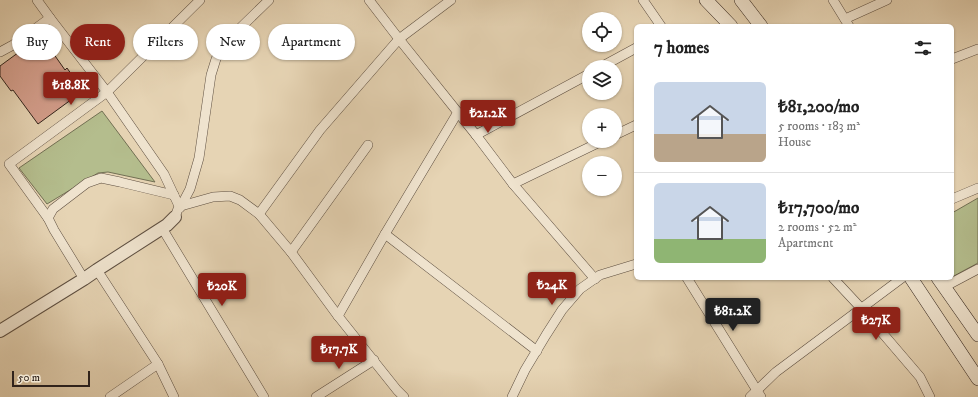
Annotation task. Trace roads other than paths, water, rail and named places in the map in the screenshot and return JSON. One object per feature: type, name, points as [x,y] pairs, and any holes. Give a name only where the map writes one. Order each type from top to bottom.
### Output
[{"type":"main road","points":[[706,0],[729,24]]},
{"type":"main road","points":[[741,0],[759,24]]},
{"type":"main road","points":[[912,280],[978,379]]},
{"type":"main road","points":[[941,282],[978,335]]},
{"type":"street","points":[[37,0],[107,92],[164,174],[179,206],[175,217]]},
{"type":"street","points":[[84,279],[48,218],[9,164],[107,92],[200,0]]},
{"type":"street","points":[[0,331],[84,279],[162,228],[175,217],[190,189],[199,158],[211,75],[216,59],[222,47],[233,34],[269,0]]},
{"type":"street","points":[[368,0],[458,112],[513,184],[595,279]]},
{"type":"street","points":[[259,214],[320,130],[399,39],[451,0]]},
{"type":"street","points":[[643,0],[660,24]]},
{"type":"street","points":[[833,0],[847,23],[887,0]]},
{"type":"street","points":[[1,50],[13,45],[50,18]]},
{"type":"street","points":[[614,60],[634,49]]},
{"type":"street","points":[[954,58],[978,49]]},
{"type":"street","points":[[476,135],[582,78]]},
{"type":"street","points":[[338,316],[458,112]]},
{"type":"street","points":[[622,132],[634,126]]},
{"type":"street","points":[[291,252],[368,145]]},
{"type":"street","points":[[513,184],[588,148]]},
{"type":"street","points":[[48,218],[53,209],[87,183],[101,178],[174,195]]},
{"type":"street","points":[[954,198],[978,188]]},
{"type":"street","points":[[181,206],[213,197],[230,196],[240,200],[259,214],[291,252],[338,316],[404,397]]},
{"type":"street","points":[[162,228],[264,397]]},
{"type":"street","points":[[385,234],[536,351]]},
{"type":"street","points":[[512,397],[536,351],[562,310],[580,289],[600,275],[634,265]]},
{"type":"street","points":[[954,277],[978,269]]},
{"type":"street","points":[[96,270],[158,364],[174,397]]},
{"type":"street","points":[[688,280],[759,394]]},
{"type":"street","points":[[835,280],[920,377],[930,397]]},
{"type":"street","points":[[750,397],[759,394],[776,372],[899,280]]},
{"type":"street","points":[[316,397],[374,360]]},
{"type":"street","points":[[110,397],[158,364]]}]
